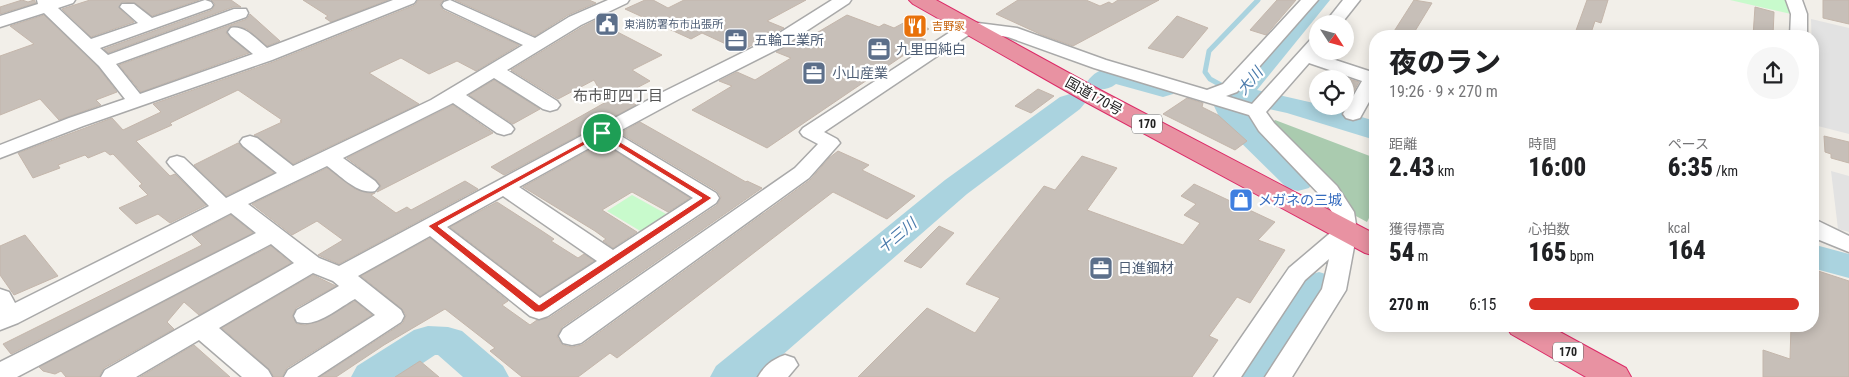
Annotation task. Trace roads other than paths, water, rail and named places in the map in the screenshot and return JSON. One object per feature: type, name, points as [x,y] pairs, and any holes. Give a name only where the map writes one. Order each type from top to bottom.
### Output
[{"type":"highway","name":"国道170号","points":[[920,0],[1369,243]]},
{"type":"highway","name":"170","points":[[1533,332],[1614,377]]},
{"type":"street","points":[[0,22],[46,3],[67,0]]},
{"type":"street","points":[[0,152],[76,122],[266,56],[408,0]]},
{"type":"street","points":[[3,312],[228,206],[453,95],[575,21],[621,0]]},
{"type":"street","points":[[306,316],[349,281],[432,226],[602,133],[776,42],[843,0]]},
{"type":"street","points":[[1214,98],[1230,88],[1310,0]]},
{"type":"street","points":[[1340,15],[1352,0]]},
{"type":"street","points":[[1794,0],[1799,14],[1799,30]]},
{"type":"street","points":[[88,46],[150,24],[202,2],[232,16],[105,62]]},
{"type":"street","points":[[46,3],[105,62],[137,102]]},
{"type":"street","points":[[450,5],[537,45]]},
{"type":"street","points":[[128,7],[150,24]]},
{"type":"street","points":[[572,336],[802,173],[830,143],[810,132],[970,27],[1011,32],[1100,64],[1214,98],[1259,106]]},
{"type":"street","points":[[237,32],[266,56]]},
{"type":"street","points":[[1259,106],[1309,52]]},
{"type":"street","points":[[1306,56],[1369,76]]},
{"type":"street","points":[[495,70],[550,104]]},
{"type":"street","points":[[1363,107],[1369,91]]},
{"type":"street","points":[[453,95],[504,129]]},
{"type":"street","points":[[1259,106],[1266,127],[1329,191],[1343,212],[1346,231],[1334,290],[1278,377]]},
{"type":"street","points":[[432,226],[539,310],[708,198],[602,133]]},
{"type":"street","points":[[250,142],[292,175]]},
{"type":"street","points":[[328,157],[368,186]]},
{"type":"street","points":[[177,162],[228,206],[272,234],[311,264],[349,281],[392,316],[297,377]]},
{"type":"street","points":[[504,187],[612,260]]},
{"type":"street","points":[[1226,377],[1297,274],[1346,231]]},
{"type":"street","points":[[1819,231],[1849,244]]},
{"type":"street","points":[[0,374],[272,234]]},
{"type":"street","points":[[114,377],[311,264]]},
{"type":"street","points":[[201,327],[259,377]]},
{"type":"street","points":[[0,374],[10,377]]},
{"type":"waterway","points":[[1237,94],[1210,79],[1205,72],[1209,51],[1258,0]]},
{"type":"waterway","name":"大川","points":[[1238,94],[1278,45],[1318,0]]},
{"type":"waterway","name":"十三川","points":[[1101,82],[1111,75],[1163,88]]},
{"type":"waterway","points":[[1238,94],[1294,106],[1369,129]]},
{"type":"waterway","name":"大川","points":[[1238,94],[1229,106],[1234,119],[1298,181]]},
{"type":"waterway","name":"十三川","points":[[730,377],[956,187],[1070,103]]},
{"type":"waterway","points":[[1819,258],[1849,266]]},
{"type":"waterway","name":"大川","points":[[1257,377],[1319,285]]},
{"type":"waterway","name":"十三川","points":[[371,377],[428,340],[448,341],[489,377]]},
{"type":"place","name":"東消防署布市出張所","points":[[607,24]]},
{"type":"place","name":"吉野家","points":[[915,26]]},
{"type":"place","name":"五輪工業所","points":[[736,40]]},
{"type":"place","name":"九里田純白","points":[[879,49]]},
{"type":"place","name":"小山産業","points":[[814,73]]},
{"type":"place","name":"メガネの三城","points":[[1241,200]]},
{"type":"place","name":"日進鋼材","points":[[1101,268]]},
{"type":"district","name":"布市町四丁目","points":[[618,96]]}]
